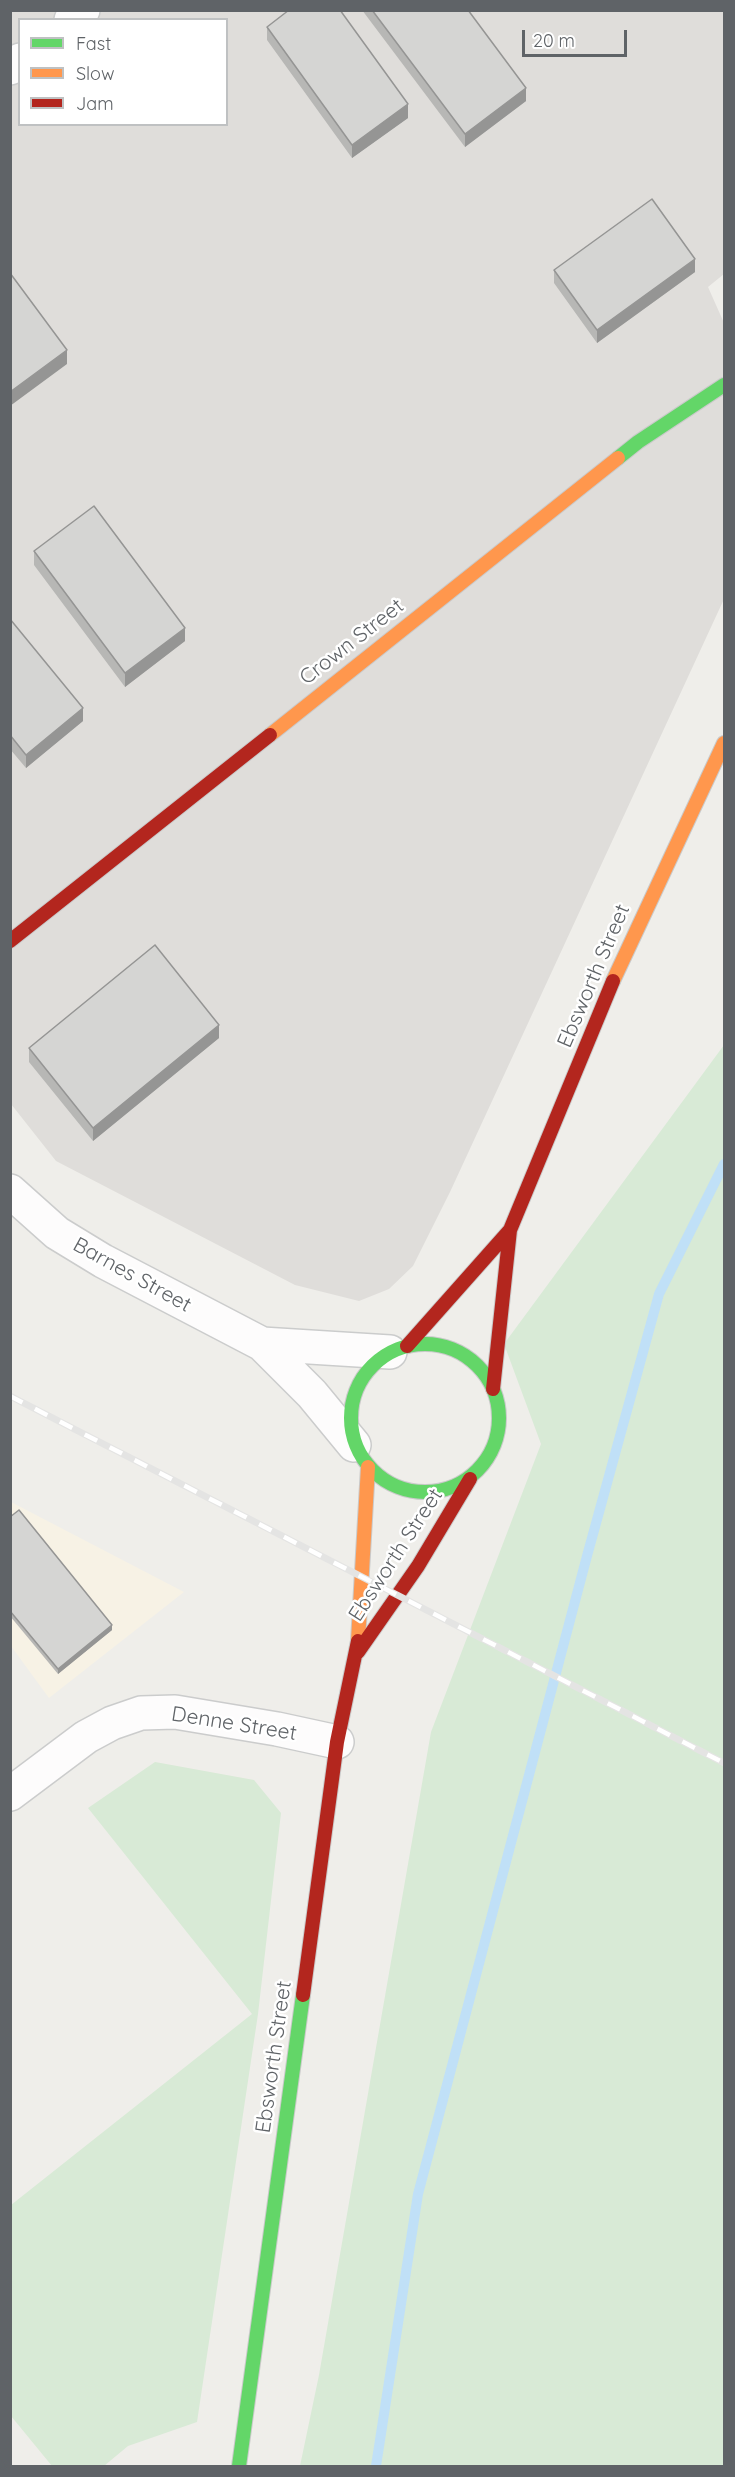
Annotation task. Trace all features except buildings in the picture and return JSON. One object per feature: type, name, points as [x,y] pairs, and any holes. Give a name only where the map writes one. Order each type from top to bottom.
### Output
[{"type":"street","name":"Crown Street","points":[[10,941],[638,442],[724,385]]},
{"type":"street","name":"Ebsworth Street","points":[[493,1389],[510,1230],[627,948],[724,743]]},
{"type":"street","name":"Barnes Street","points":[[10,1191],[57,1233],[93,1255],[262,1344],[312,1394],[361,1456]]},
{"type":"street","name":"Ebsworth Street","points":[[399,1349],[510,1230]]},
{"type":"street","points":[[428,1343],[448,1347],[467,1356],[482,1371],[493,1389],[499,1413],[497,1438],[487,1461],[470,1479],[450,1489],[428,1494],[406,1491],[385,1482],[361,1456],[350,1423],[352,1401],[360,1381],[373,1364],[399,1349],[428,1343]]},
{"type":"street","name":"Barnes Street","points":[[262,1344],[399,1349]]},
{"type":"street","name":"Ebsworth Street","points":[[239,2466],[337,1742],[357,1654],[366,1528],[361,1456]]},
{"type":"street","name":"Ebsworth Street","points":[[357,1654],[418,1566],[470,1479]]},
{"type":"street","name":"Denne Street","points":[[10,1794],[86,1737],[112,1723],[141,1713],[174,1712],[277,1729],[337,1742]]},
{"type":"shaded area","points":[[10,11],[724,11],[724,274],[708,287],[724,323],[724,599],[450,1192],[413,1266],[389,1289],[359,1301],[295,1285],[56,1161],[11,1104]]},
{"type":"shaded area","points":[[11,1502],[184,1592],[49,1698],[11,1646]]},
{"type":"green space","points":[[724,1045],[724,2466],[300,2466],[319,2375],[431,1732],[541,1444],[504,1344]]},
{"type":"green space","points":[[155,1762],[254,1780],[281,1813],[258,2014],[197,2422],[128,2446],[104,2466],[52,2466],[11,2416],[11,2205],[252,2014],[88,1808]]},
{"type":"waterway","points":[[376,2466],[418,2194],[587,1556],[659,1294],[724,1164]]},
{"type":"railway","points":[[10,1396],[724,1763]]},
{"type":"traffic: fast","points":[[618,458],[638,442],[724,385]]},
{"type":"traffic: fast","points":[[425,1344],[454,1349],[478,1365],[494,1389],[499,1418],[494,1447],[478,1471],[454,1487],[425,1492],[396,1487],[372,1471],[356,1447],[351,1418],[356,1389],[372,1365],[396,1349],[425,1344]]},
{"type":"traffic: fast","points":[[239,2466],[303,1995]]},
{"type":"traffic: slow","points":[[270,735],[618,458]]},
{"type":"traffic: slow","points":[[613,981],[724,743]]},
{"type":"traffic: slow","points":[[358,1641],[368,1467]]},
{"type":"traffic: jam","points":[[10,941],[270,735]]},
{"type":"traffic: jam","points":[[493,1389],[510,1230],[613,981]]},
{"type":"traffic: jam","points":[[407,1346],[510,1230]]},
{"type":"traffic: jam","points":[[358,1652],[418,1566],[470,1479]]},
{"type":"traffic: jam","points":[[303,1995],[337,1742],[358,1641]]}]
